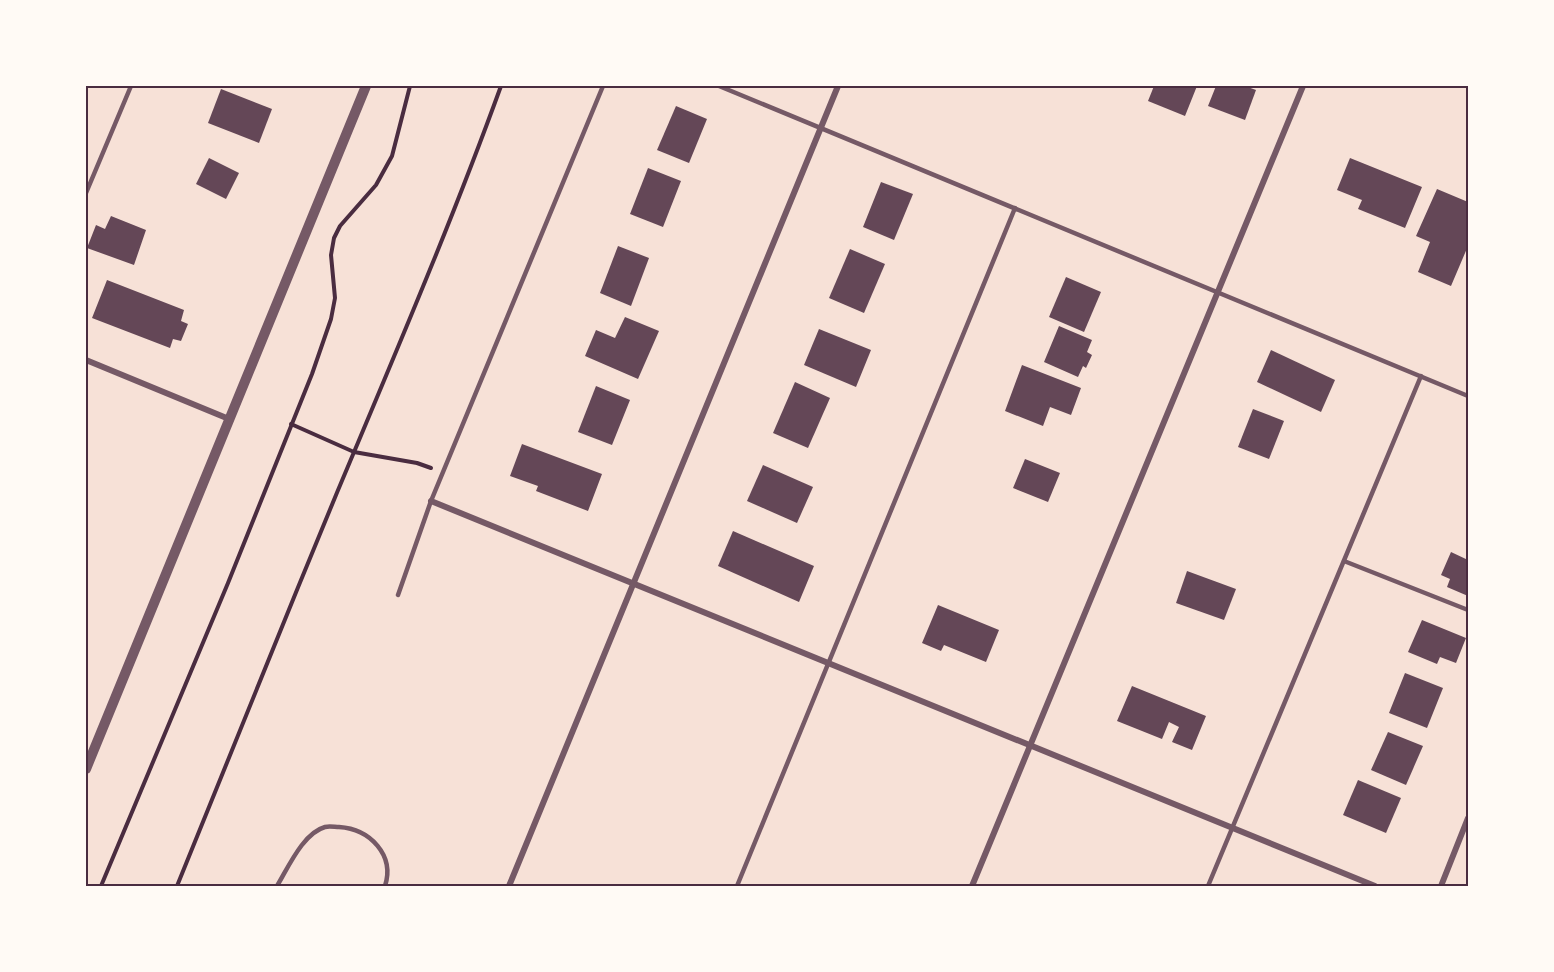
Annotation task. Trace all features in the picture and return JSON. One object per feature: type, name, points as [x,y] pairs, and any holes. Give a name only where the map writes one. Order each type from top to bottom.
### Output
[{"type":"street","points":[[86,769],[366,86]]},
{"type":"street","points":[[509,886],[838,86]]},
{"type":"street","points":[[972,886],[1303,86]]},
{"type":"street","points":[[86,360],[230,419]]},
{"type":"street","points":[[431,501],[1375,886]]},
{"type":"street","points":[[1441,886],[1468,818]]},
{"type":"lane","points":[[86,193],[131,86]]},
{"type":"lane","points":[[398,595],[431,501],[603,86]]},
{"type":"lane","points":[[718,86],[1468,396]]},
{"type":"lane","points":[[737,886],[1015,208]]},
{"type":"lane","points":[[1208,886],[1421,376]]},
{"type":"lane","points":[[1344,561],[1468,610]]},
{"type":"lane","points":[[277,886],[303,842],[326,826],[348,828],[371,838],[385,855],[388,878],[385,886]]},
{"type":"path","points":[[101,886],[228,583],[312,374],[331,319],[335,298],[330,255],[334,238],[340,226],[376,185],[392,156],[410,86]]},
{"type":"path","points":[[177,886],[471,167],[501,86]]},
{"type":"path","points":[[291,424],[354,452],[417,464],[443,473]]},
{"type":"building","points":[[1154,86],[1197,86],[1185,116],[1148,101]]},
{"type":"building","points":[[1216,86],[1245,86],[1256,90],[1245,120],[1208,106]]},
{"type":"building","points":[[221,89],[272,109],[259,143],[208,123]]},
{"type":"building","points":[[676,106],[707,119],[689,163],[657,150]]},
{"type":"building","points":[[209,158],[239,173],[226,199],[196,184]]},
{"type":"building","points":[[1350,158],[1422,187],[1405,228],[1358,209],[1362,200],[1337,190]]},
{"type":"building","points":[[648,168],[681,181],[663,227],[630,214]]},
{"type":"building","points":[[881,182],[913,194],[894,240],[863,227]]},
{"type":"building","points":[[1437,189],[1468,202],[1468,246],[1451,286],[1418,272],[1430,242],[1416,236]]},
{"type":"building","points":[[111,216],[146,230],[134,265],[87,248],[96,225],[105,229]]},
{"type":"building","points":[[618,246],[649,258],[631,306],[600,293]]},
{"type":"building","points":[[850,249],[885,264],[864,313],[829,298]]},
{"type":"building","points":[[1066,277],[1101,292],[1084,332],[1049,317]]},
{"type":"building","points":[[107,280],[184,310],[181,321],[188,324],[181,341],[173,339],[170,348],[92,318]]},
{"type":"building","points":[[625,317],[659,331],[638,379],[585,356],[596,330],[615,338]]},
{"type":"building","points":[[1059,326],[1092,340],[1087,352],[1092,355],[1086,368],[1083,366],[1078,377],[1044,362]]},
{"type":"building","points":[[819,329],[871,350],[856,387],[804,365]]},
{"type":"building","points":[[1271,350],[1335,380],[1321,412],[1257,382]]},
{"type":"building","points":[[1022,365],[1081,388],[1071,415],[1050,407],[1043,426],[1005,411]]},
{"type":"building","points":[[795,382],[830,398],[808,448],[773,433]]},
{"type":"building","points":[[596,386],[630,400],[612,445],[578,432]]},
{"type":"building","points":[[1253,409],[1284,421],[1269,459],[1238,447]]},
{"type":"building","points":[[522,444],[602,474],[588,511],[536,491],[538,486],[510,476]]},
{"type":"building","points":[[1025,459],[1060,473],[1048,502],[1013,488]]},
{"type":"building","points":[[763,465],[813,487],[797,523],[747,501]]},
{"type":"building","points":[[733,531],[814,566],[799,602],[718,566]]},
{"type":"building","points":[[1451,552],[1468,560],[1468,596],[1447,587],[1450,579],[1441,575]]},
{"type":"building","points":[[1187,571],[1236,589],[1224,620],[1176,603]]},
{"type":"building","points":[[938,605],[999,630],[986,662],[944,645],[941,651],[922,643]]},
{"type":"building","points":[[1422,620],[1466,638],[1456,663],[1440,657],[1437,664],[1408,652]]},
{"type":"building","points":[[1405,673],[1443,688],[1427,728],[1389,713]]},
{"type":"building","points":[[1132,686],[1206,716],[1192,750],[1172,742],[1179,727],[1169,722],[1162,739],[1117,721]]},
{"type":"building","points":[[1388,732],[1423,746],[1406,785],[1371,770]]},
{"type":"building","points":[[1358,780],[1401,798],[1386,833],[1343,815]]}]
